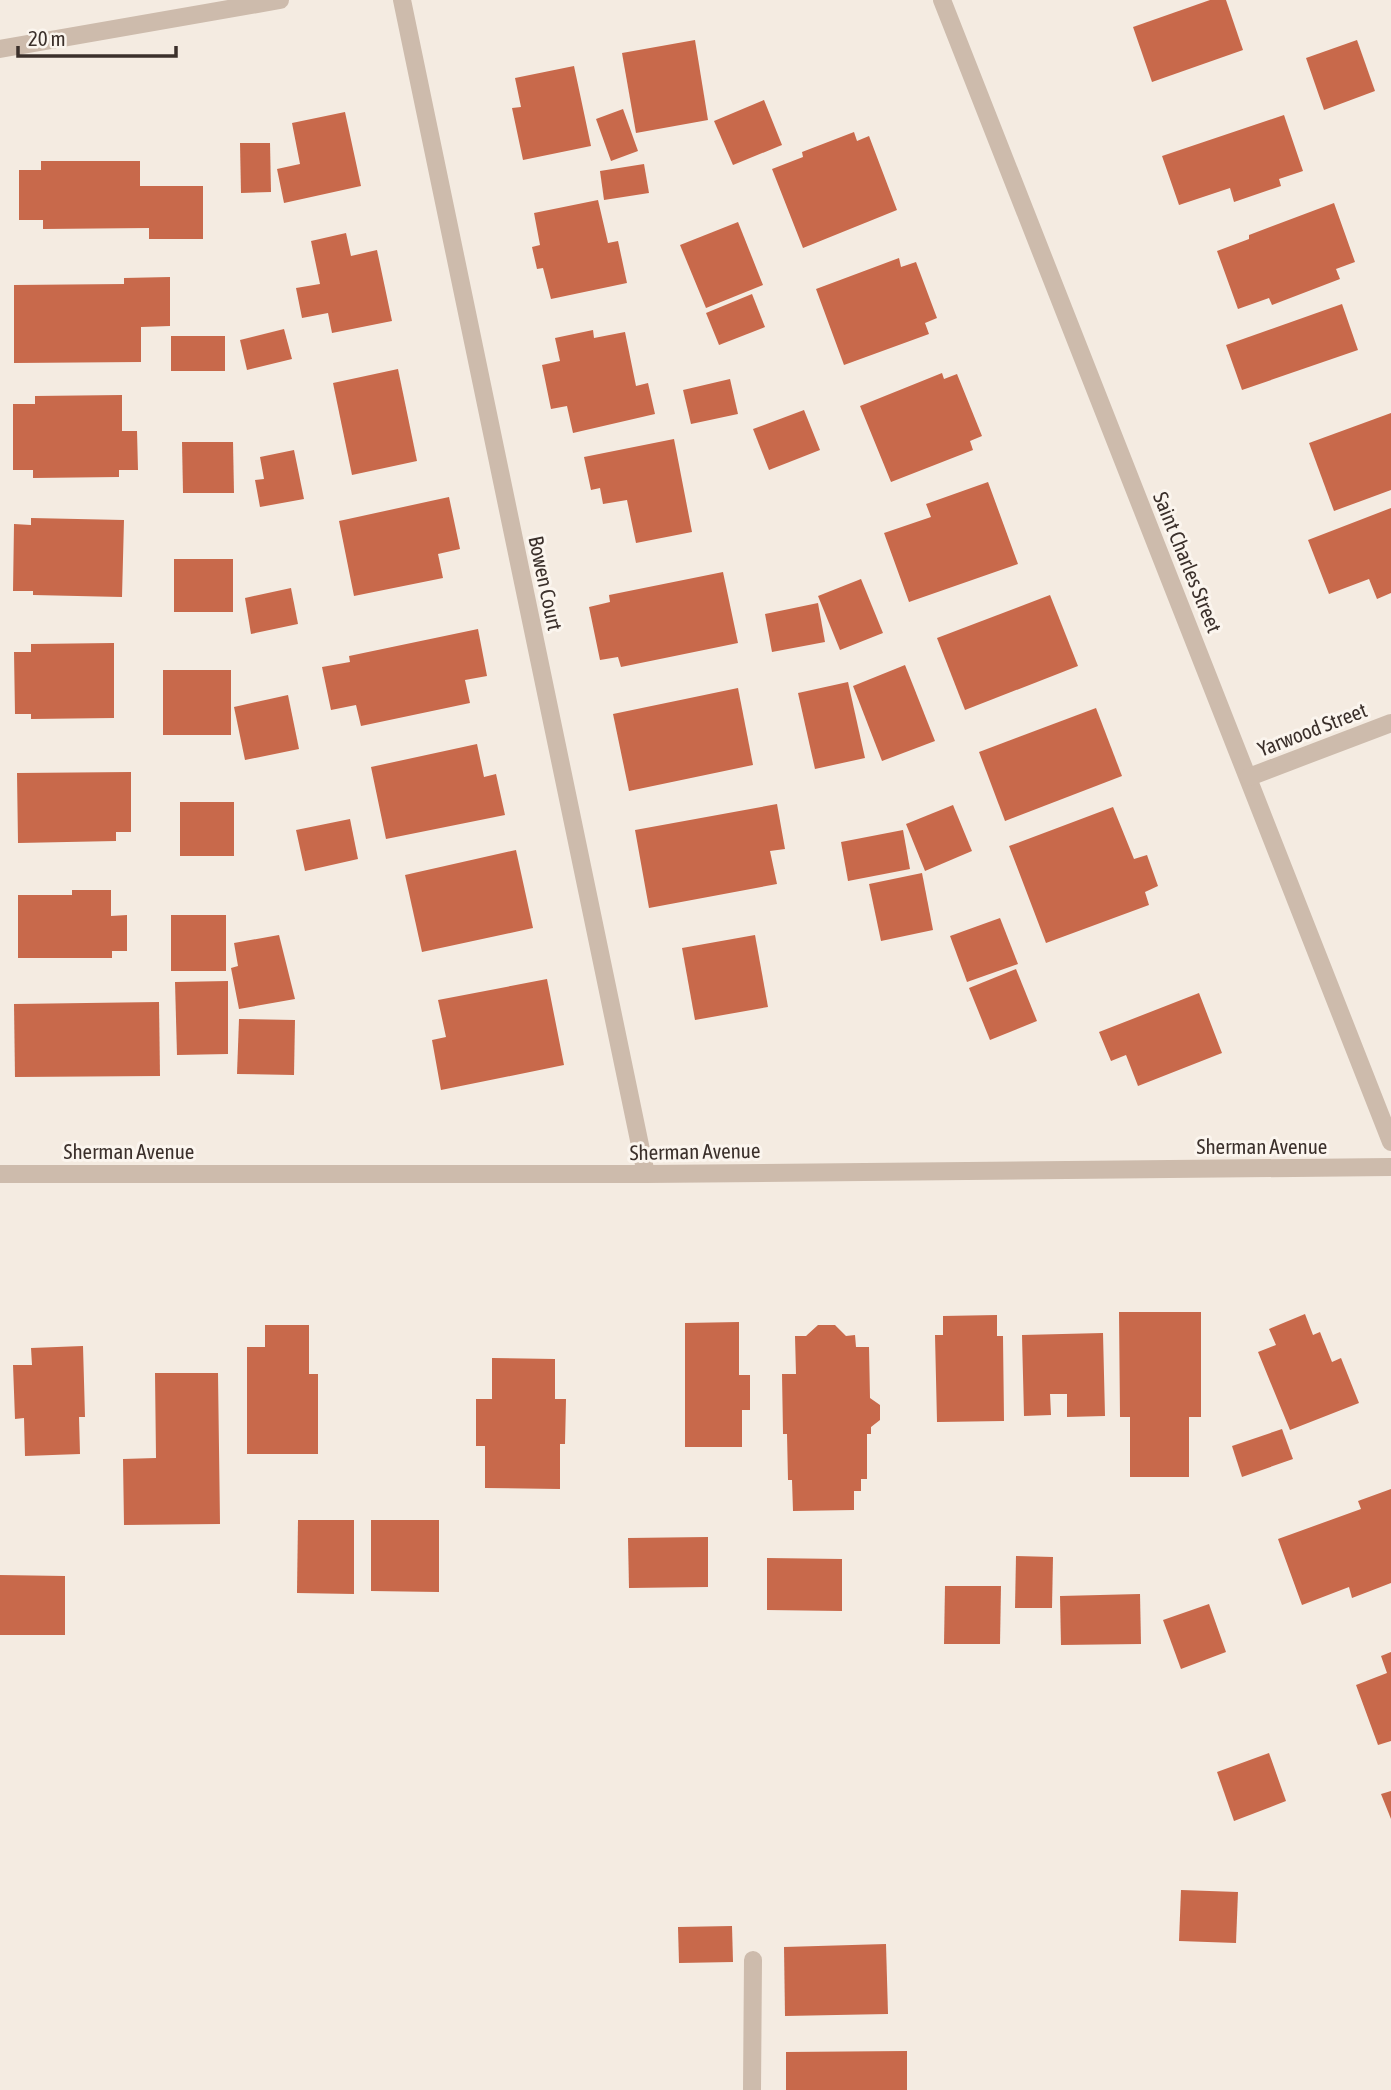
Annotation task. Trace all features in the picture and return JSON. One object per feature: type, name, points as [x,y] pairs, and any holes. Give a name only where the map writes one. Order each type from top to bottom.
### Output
[{"type":"street","points":[[0,49],[280,0]]},
{"type":"street","name":"Bowen Court","points":[[402,0],[646,1174]]},
{"type":"street","name":"Saint Charles Street","points":[[942,0],[1391,1142]]},
{"type":"street","name":"Yarwood Street","points":[[1249,777],[1391,723]]},
{"type":"street","name":"Sherman Avenue","points":[[0,1174],[646,1174],[1391,1167]]},
{"type":"street","points":[[752,2090],[753,1960]]},
{"type":"building","points":[[1210,0],[1226,0],[1243,50],[1152,82],[1133,27]]},
{"type":"building","points":[[695,40],[708,120],[636,133],[622,53]]},
{"type":"building","points":[[1357,40],[1375,91],[1324,110],[1306,58]]},
{"type":"building","points":[[574,66],[591,146],[523,160],[512,108],[521,107],[515,78]]},
{"type":"building","points":[[764,100],[782,145],[733,165],[714,121]]},
{"type":"building","points":[[623,109],[638,151],[611,161],[596,119]]},
{"type":"building","points":[[345,112],[361,186],[284,203],[277,169],[300,164],[292,123]]},
{"type":"building","points":[[1284,115],[1303,171],[1279,179],[1281,186],[1234,202],[1230,188],[1179,205],[1162,156]]},
{"type":"building","points":[[854,132],[857,141],[869,136],[897,210],[803,248],[772,169],[803,157],[802,152]]},
{"type":"building","points":[[240,143],[270,143],[271,192],[241,193]]},
{"type":"building","points":[[41,161],[140,161],[140,186],[203,186],[203,239],[149,239],[149,228],[43,229],[43,220],[19,220],[19,170],[41,170]]},
{"type":"building","points":[[644,164],[649,193],[604,200],[600,171]]},
{"type":"building","points":[[598,200],[608,243],[618,241],[627,283],[551,299],[543,268],[537,269],[532,247],[540,245],[534,213]]},
{"type":"building","points":[[1334,203],[1355,262],[1336,269],[1340,279],[1272,305],[1269,298],[1238,309],[1217,251],[1249,239],[1249,235]]},
{"type":"building","points":[[738,222],[763,285],[706,308],[680,245]]},
{"type":"building","points":[[346,233],[351,256],[377,250],[392,321],[332,333],[328,313],[302,318],[296,288],[320,284],[311,241]]},
{"type":"building","points":[[899,258],[901,267],[916,262],[937,318],[925,323],[929,334],[844,365],[816,289]]},
{"type":"building","points":[[170,277],[170,326],[141,327],[141,362],[14,363],[14,285],[124,284],[124,278]]},
{"type":"building","points":[[752,294],[765,327],[719,345],[706,313]]},
{"type":"building","points":[[1342,304],[1358,350],[1242,390],[1226,345]]},
{"type":"building","points":[[284,329],[292,359],[247,370],[240,340]]},
{"type":"building","points":[[593,330],[594,338],[625,332],[636,386],[648,383],[655,414],[573,433],[567,406],[551,409],[542,365],[560,361],[555,338]]},
{"type":"building","points":[[171,336],[225,336],[225,371],[171,371]]},
{"type":"building","points":[[398,369],[417,461],[352,475],[333,383]]},
{"type":"building","points":[[942,373],[944,379],[957,374],[982,436],[970,441],[973,450],[891,482],[860,406]]},
{"type":"building","points":[[730,379],[738,414],[691,424],[683,390]]},
{"type":"building","points":[[122,395],[122,431],[137,431],[138,470],[119,470],[119,477],[33,478],[33,470],[13,470],[13,404],[35,404],[35,396]]},
{"type":"building","points":[[804,410],[820,450],[769,470],[753,429]]},
{"type":"building","points":[[1391,413],[1391,490],[1334,511],[1309,443]]},
{"type":"building","points":[[674,439],[692,532],[636,543],[627,500],[603,504],[600,488],[591,490],[584,457]]},
{"type":"building","points":[[182,442],[233,442],[234,493],[183,493]]},
{"type":"building","points":[[294,450],[304,499],[260,507],[255,480],[264,479],[260,457]]},
{"type":"building","points":[[988,482],[1018,564],[909,602],[884,533],[931,517],[926,504]]},
{"type":"building","points":[[449,497],[460,549],[438,554],[443,578],[354,596],[339,521]]},
{"type":"building","points":[[1391,508],[1391,593],[1377,599],[1369,579],[1329,594],[1308,540]]},
{"type":"building","points":[[31,518],[124,520],[122,597],[33,595],[33,591],[13,591],[14,524],[31,525]]},
{"type":"building","points":[[174,559],[233,559],[233,612],[174,612]]},
{"type":"building","points":[[723,572],[738,643],[621,667],[618,657],[600,660],[589,607],[610,602],[609,595]]},
{"type":"building","points":[[861,579],[883,633],[840,650],[818,596]]},
{"type":"building","points":[[291,588],[298,624],[251,634],[245,598]]},
{"type":"building","points":[[1050,595],[1078,666],[965,710],[937,638]]},
{"type":"building","points":[[818,603],[825,642],[772,652],[765,614]]},
{"type":"building","points":[[478,629],[487,676],[465,680],[470,703],[361,726],[356,705],[331,710],[322,667],[350,662],[349,656]]},
{"type":"building","points":[[114,643],[114,718],[31,719],[31,714],[15,714],[14,652],[31,652],[31,644]]},
{"type":"building","points":[[905,665],[935,741],[882,761],[853,686]]},
{"type":"building","points":[[163,670],[231,670],[231,735],[163,735]]},
{"type":"building","points":[[848,682],[865,758],[815,769],[798,693]]},
{"type":"building","points":[[738,688],[753,765],[629,791],[613,714]]},
{"type":"building","points":[[288,695],[299,749],[245,760],[234,707]]},
{"type":"building","points":[[1096,708],[1122,776],[1005,821],[979,752]]},
{"type":"building","points":[[477,744],[484,777],[496,774],[505,815],[386,839],[371,767]]},
{"type":"building","points":[[131,772],[131,832],[116,832],[116,841],[18,843],[17,773]]},
{"type":"building","points":[[180,802],[234,802],[234,856],[180,856]]},
{"type":"building","points":[[777,804],[785,849],[770,851],[777,884],[649,908],[635,830]]},
{"type":"building","points":[[953,805],[972,851],[925,871],[906,824]]},
{"type":"building","points":[[1113,807],[1134,859],[1147,855],[1158,886],[1145,892],[1149,905],[1046,943],[1009,846]]},
{"type":"building","points":[[350,819],[358,859],[305,871],[296,830]]},
{"type":"building","points":[[903,830],[910,869],[848,881],[841,842]]},
{"type":"building","points":[[516,850],[533,928],[422,952],[405,875]]},
{"type":"building","points":[[922,873],[933,930],[881,941],[869,884]]},
{"type":"building","points":[[72,890],[111,890],[111,916],[127,915],[127,951],[112,951],[112,958],[18,958],[18,895],[72,895]]},
{"type":"building","points":[[171,915],[226,915],[226,971],[171,971]]},
{"type":"building","points":[[1000,918],[1018,964],[967,982],[950,936]]},
{"type":"building","points":[[279,935],[295,999],[239,1009],[231,968],[238,966],[234,943]]},
{"type":"building","points":[[755,935],[768,1007],[695,1020],[682,948]]},
{"type":"building","points":[[1016,969],[1037,1021],[990,1040],[969,988]]},
{"type":"building","points":[[547,979],[564,1065],[441,1090],[432,1040],[446,1037],[438,1000]]},
{"type":"building","points":[[228,981],[228,1054],[177,1055],[175,982]]},
{"type":"building","points":[[1199,993],[1222,1053],[1138,1086],[1126,1055],[1111,1061],[1099,1032]]},
{"type":"building","points":[[159,1002],[160,1076],[15,1077],[14,1004]]},
{"type":"building","points":[[239,1019],[295,1020],[294,1075],[237,1074]]},
{"type":"building","points":[[1119,1312],[1201,1312],[1201,1417],[1189,1417],[1189,1477],[1130,1477],[1130,1417],[1120,1417]]},
{"type":"building","points":[[1305,1314],[1313,1335],[1320,1332],[1332,1362],[1341,1358],[1359,1403],[1290,1430],[1258,1352],[1276,1345],[1269,1329]]},
{"type":"building","points":[[997,1315],[997,1336],[1003,1336],[1004,1421],[937,1422],[935,1335],[943,1335],[943,1316]]},
{"type":"building","points":[[739,1322],[739,1375],[750,1375],[750,1410],[742,1410],[742,1447],[685,1447],[685,1323]]},
{"type":"building","points":[[265,1325],[309,1325],[309,1374],[318,1374],[318,1454],[247,1454],[247,1347],[265,1347]]},
{"type":"building","points":[[818,1325],[835,1325],[846,1336],[855,1335],[856,1347],[869,1347],[870,1398],[880,1405],[880,1420],[871,1427],[871,1434],[867,1434],[867,1479],[861,1479],[861,1491],[854,1491],[854,1510],[793,1511],[792,1480],[788,1480],[787,1434],[783,1434],[782,1374],[796,1374],[795,1336],[806,1336]]},
{"type":"building","points":[[1103,1333],[1105,1416],[1067,1417],[1067,1394],[1050,1394],[1051,1415],[1024,1416],[1022,1335]]},
{"type":"building","points":[[83,1346],[85,1417],[79,1417],[80,1454],[25,1456],[24,1418],[15,1419],[13,1365],[32,1365],[31,1348]]},
{"type":"building","points":[[492,1358],[555,1359],[555,1399],[566,1399],[565,1444],[560,1444],[560,1489],[485,1488],[485,1446],[476,1446],[476,1399],[492,1399]]},
{"type":"building","points":[[155,1373],[218,1373],[220,1524],[124,1525],[123,1459],[156,1458]]},
{"type":"building","points":[[1282,1429],[1293,1459],[1242,1477],[1232,1446]]},
{"type":"building","points":[[1391,1489],[1391,1583],[1352,1598],[1349,1587],[1302,1605],[1278,1539],[1361,1509],[1358,1501]]},
{"type":"building","points":[[298,1520],[354,1520],[354,1594],[297,1593]]},
{"type":"building","points":[[371,1520],[439,1520],[439,1592],[371,1591]]},
{"type":"building","points":[[708,1537],[708,1587],[629,1588],[628,1538]]},
{"type":"building","points":[[1016,1556],[1053,1557],[1052,1608],[1015,1608]]},
{"type":"building","points":[[767,1558],[842,1559],[842,1611],[767,1610]]},
{"type":"building","points":[[0,1575],[65,1576],[65,1635],[0,1635]]},
{"type":"building","points":[[945,1586],[1001,1586],[1000,1644],[944,1644]]},
{"type":"building","points":[[1140,1594],[1141,1644],[1061,1645],[1060,1596]]},
{"type":"building","points":[[1209,1604],[1226,1652],[1181,1669],[1163,1620]]},
{"type":"building","points":[[1391,1652],[1391,1741],[1378,1745],[1356,1685],[1387,1673],[1381,1656]]},
{"type":"building","points":[[1269,1753],[1286,1801],[1234,1821],[1217,1772]]},
{"type":"building","points":[[1391,1791],[1391,1819],[1381,1794]]},
{"type":"building","points":[[1181,1890],[1238,1892],[1236,1943],[1179,1941]]},
{"type":"building","points":[[732,1926],[733,1962],[679,1963],[678,1927]]},
{"type":"building","points":[[886,1944],[888,2014],[785,2016],[784,1947]]},
{"type":"building","points":[[907,2051],[907,2090],[786,2090],[786,2052]]}]
